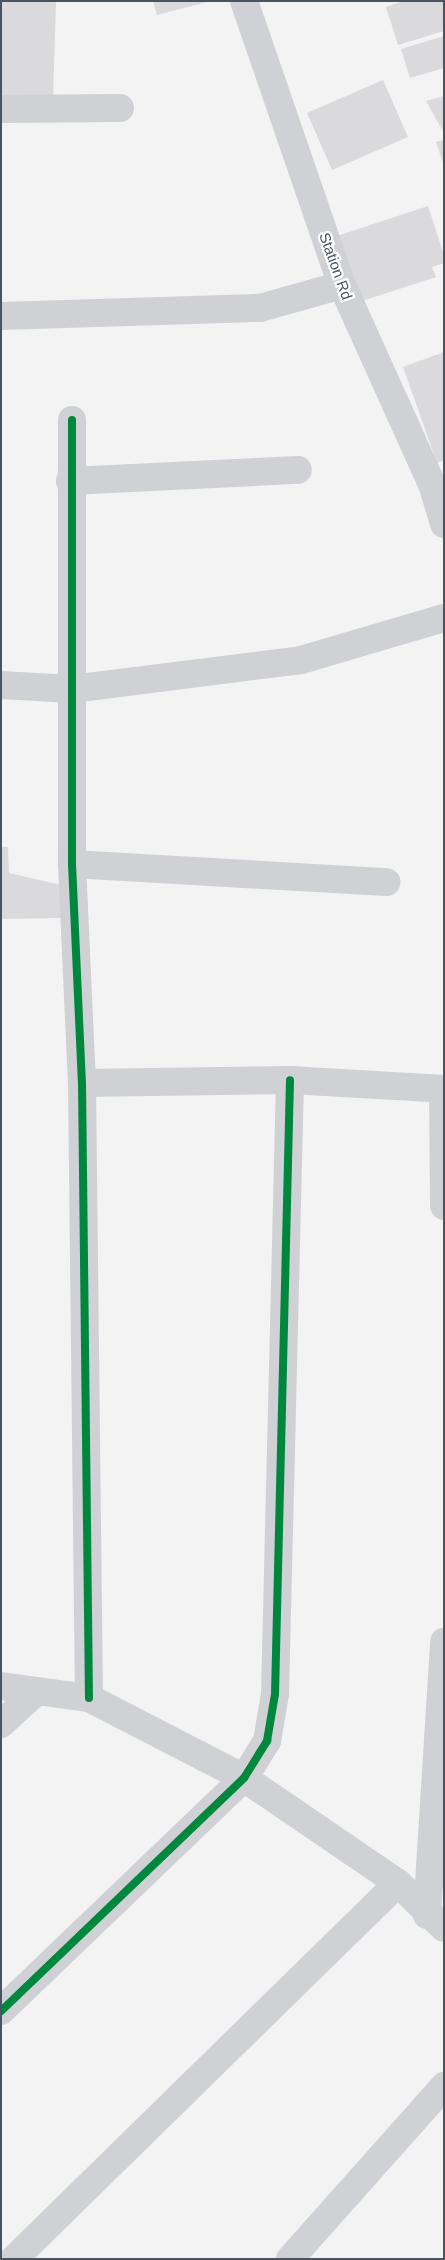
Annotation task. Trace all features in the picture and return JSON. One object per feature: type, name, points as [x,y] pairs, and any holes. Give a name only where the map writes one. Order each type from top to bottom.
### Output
[{"type":"street","name":"Station Rd","points":[[244,1],[342,285],[438,482],[444,524]]},
{"type":"street","points":[[1,109],[120,108]]},
{"type":"street","points":[[1,316],[260,308],[342,285]]},
{"type":"street","points":[[72,420],[70,481],[72,864],[82,1083],[90,1698]]},
{"type":"street","points":[[70,481],[298,470]]},
{"type":"street","points":[[1,685],[72,689],[301,660],[444,618]]},
{"type":"street","points":[[72,864],[386,882]]},
{"type":"street","points":[[82,1083],[290,1080],[443,1089],[444,1206]]},
{"type":"street","points":[[1,2011],[244,1778],[267,1741],[275,1694],[290,1080]]},
{"type":"street","points":[[435,1921],[444,1642]]},
{"type":"street","points":[[1,1686],[90,1698],[244,1778],[398,1883],[435,1921]]},
{"type":"street","points":[[1,1724],[37,1691]]},
{"type":"street","points":[[14,2259],[398,1883]]},
{"type":"street","points":[[290,2259],[444,2086]]},
{"type":"building","points":[[1,1],[56,2],[53,99],[1,97]]},
{"type":"building","points":[[153,1],[206,1],[207,2],[157,15]]},
{"type":"building","points":[[403,1],[444,1],[444,31],[398,45],[386,7]]},
{"type":"building","points":[[444,36],[444,68],[410,78],[401,49]]},
{"type":"building","points":[[383,80],[408,137],[332,170],[307,113]]},
{"type":"building","points":[[444,96],[444,133],[426,101]]},
{"type":"building","points":[[444,140],[444,163],[443,163],[436,142]]},
{"type":"building","points":[[428,206],[444,255],[444,263],[432,267],[436,277],[359,302],[337,236]]},
{"type":"building","points":[[444,352],[444,460],[437,463],[403,367]]},
{"type":"building","points":[[1,847],[8,847],[9,873],[61,885],[61,918],[1,919]]},
{"type":"cycle path","points":[[72,420],[72,864],[82,1083],[89,1698]]},
{"type":"cycle path","points":[[1,2011],[244,1778],[267,1741],[275,1694],[290,1080]]}]
